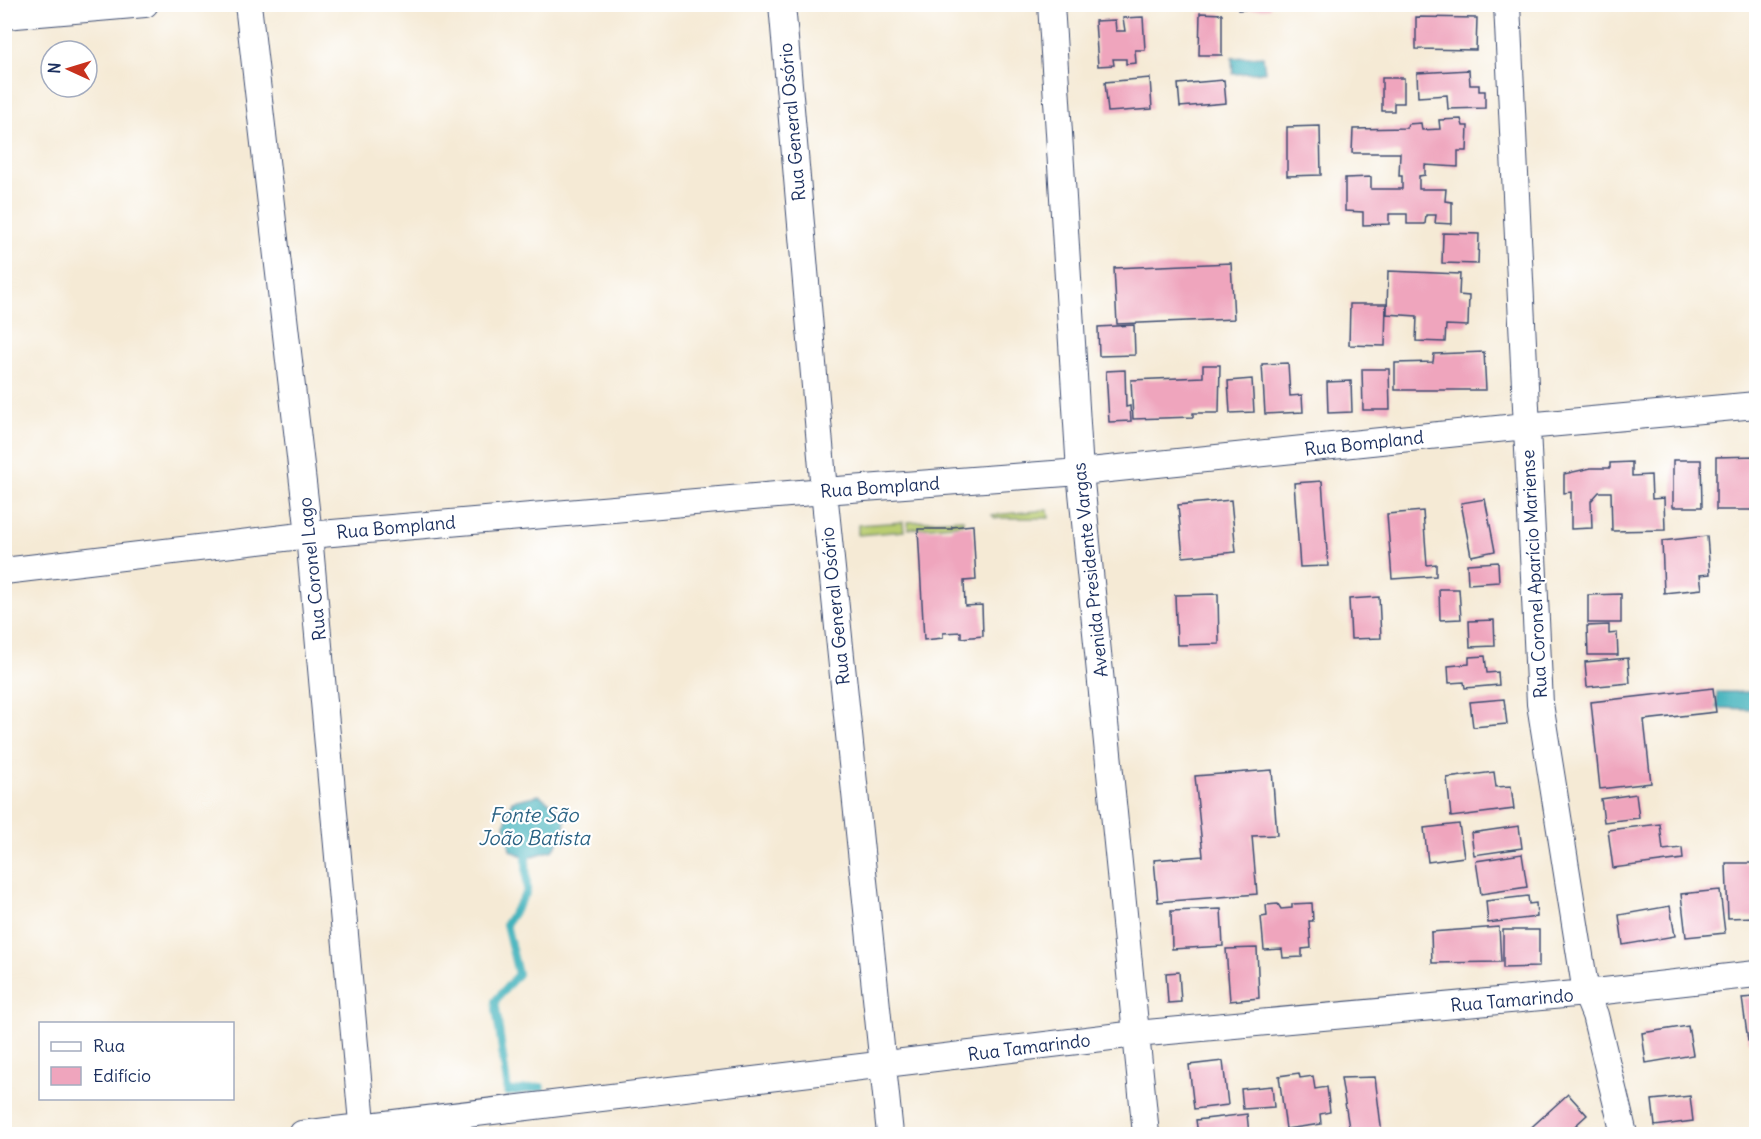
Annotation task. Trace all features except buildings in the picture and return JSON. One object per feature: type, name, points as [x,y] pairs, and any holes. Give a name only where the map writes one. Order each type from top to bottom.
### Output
[{"type":"street","points":[[4,16],[145,4]]},
{"type":"street","name":"Rua Coronel Lago","points":[[248,4],[309,535],[363,1131]]},
{"type":"street","name":"Rua General Osório","points":[[782,4],[824,491],[890,1134]]},
{"type":"street","name":"Avenida Presidente Vargas","points":[[1051,4],[1080,472],[1146,1134]]},
{"type":"street","name":"Rua Coronel Aparício Mariense","points":[[1507,4],[1540,704],[1586,993],[1595,1015],[1624,1134]]},
{"type":"street","name":"Rua Bompland","points":[[4,571],[309,535],[824,491],[1080,472],[1756,405]]},
{"type":"street","name":"Rua Tamarindo","points":[[302,1134],[363,1131],[1136,1034],[1586,993],[1756,974]]},
{"type":"green space","points":[[1048,510],[1049,518],[995,518],[992,515]]},
{"type":"green space","points":[[963,519],[963,524],[908,529],[908,522]]},
{"type":"green space","points":[[903,522],[904,531],[858,535],[858,525]]},
{"type":"water","points":[[1263,56],[1265,72],[1233,74],[1232,58]]},
{"type":"water","points":[[1717,692],[1753,692],[1753,709],[1717,708]]},
{"type":"water","name":"Fonte São João Batista","points":[[539,795],[555,806],[565,819],[564,833],[553,850],[526,858],[510,850],[505,824],[512,801]]},
{"type":"waterway","points":[[526,858],[527,892],[506,924],[518,974],[495,1001],[508,1092],[541,1087]]}]
